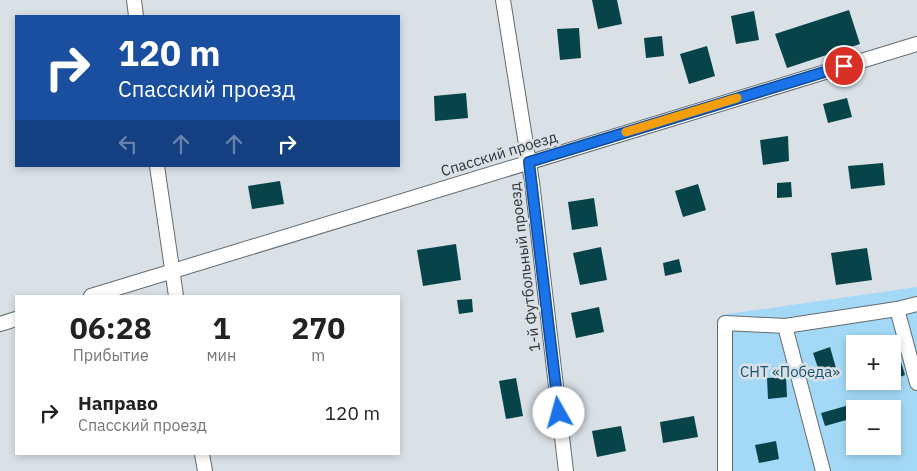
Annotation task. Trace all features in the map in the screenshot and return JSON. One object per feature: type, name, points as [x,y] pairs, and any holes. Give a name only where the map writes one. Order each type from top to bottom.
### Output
[{"type":"street","points":[[134,0],[136,15]]},
{"type":"street","name":"1-й Футбольный проезд","points":[[503,0],[529,162],[566,471]]},
{"type":"street","name":"Спасский проезд","points":[[94,295],[917,44]]},
{"type":"street","points":[[157,167],[176,295]]},
{"type":"street","points":[[725,471],[725,323],[785,326],[897,309],[917,304]]},
{"type":"street","points":[[897,309],[917,382]]},
{"type":"street","points":[[0,324],[15,319]]},
{"type":"street","points":[[785,326],[823,471]]},
{"type":"street","points":[[202,455],[205,471]]},
{"type":"green space","name":"СНТ «Победа»","points":[[917,287],[917,471],[732,471],[721,315]]},
{"type":"building","points":[[592,0],[617,0],[622,24],[598,29]]},
{"type":"building","points":[[849,10],[860,44],[787,68],[775,34]]},
{"type":"building","points":[[754,11],[759,40],[736,44],[731,16]]},
{"type":"building","points":[[579,28],[581,58],[560,60],[557,29]]},
{"type":"building","points":[[662,36],[664,56],[646,58],[644,38]]},
{"type":"building","points":[[707,46],[715,76],[689,84],[680,54]]},
{"type":"building","points":[[466,93],[468,118],[435,121],[434,96]]},
{"type":"building","points":[[847,98],[852,117],[828,123],[823,104]]},
{"type":"building","points":[[788,136],[789,161],[763,165],[760,140]]},
{"type":"building","points":[[883,163],[885,185],[851,189],[848,166]]},
{"type":"building","points":[[280,181],[284,204],[252,209],[248,186]]},
{"type":"building","points":[[791,182],[792,197],[777,198],[777,183]]},
{"type":"building","points":[[698,184],[706,210],[683,217],[675,191]]},
{"type":"building","points":[[594,198],[598,226],[572,230],[568,202]]},
{"type":"building","points":[[456,244],[461,280],[423,286],[417,250]]},
{"type":"building","points":[[601,247],[607,280],[580,285],[573,253]]},
{"type":"building","points":[[867,248],[872,280],[836,285],[831,253]]},
{"type":"building","points":[[679,259],[682,272],[665,276],[663,263]]},
{"type":"building","points":[[472,299],[473,312],[459,314],[457,300]]},
{"type":"building","points":[[599,307],[604,332],[576,338],[571,313]]},
{"type":"building","points":[[830,347],[838,375],[822,380],[813,353]]},
{"type":"building","points":[[901,362],[905,375],[901,377]]},
{"type":"building","points":[[786,377],[787,397],[768,399],[767,378]]},
{"type":"building","points":[[516,378],[523,416],[506,419],[499,381]]},
{"type":"building","points":[[846,406],[846,420],[825,426],[821,413]]},
{"type":"building","points":[[694,416],[698,437],[663,443],[660,422]]},
{"type":"building","points":[[621,426],[626,451],[597,457],[592,431]]},
{"type":"building","points":[[776,441],[779,459],[759,463],[755,445]]},
{"type":"slow traffic","points":[[626,132],[737,98]]},
{"type":"route","points":[[559,413],[529,162],[844,66]]}]
